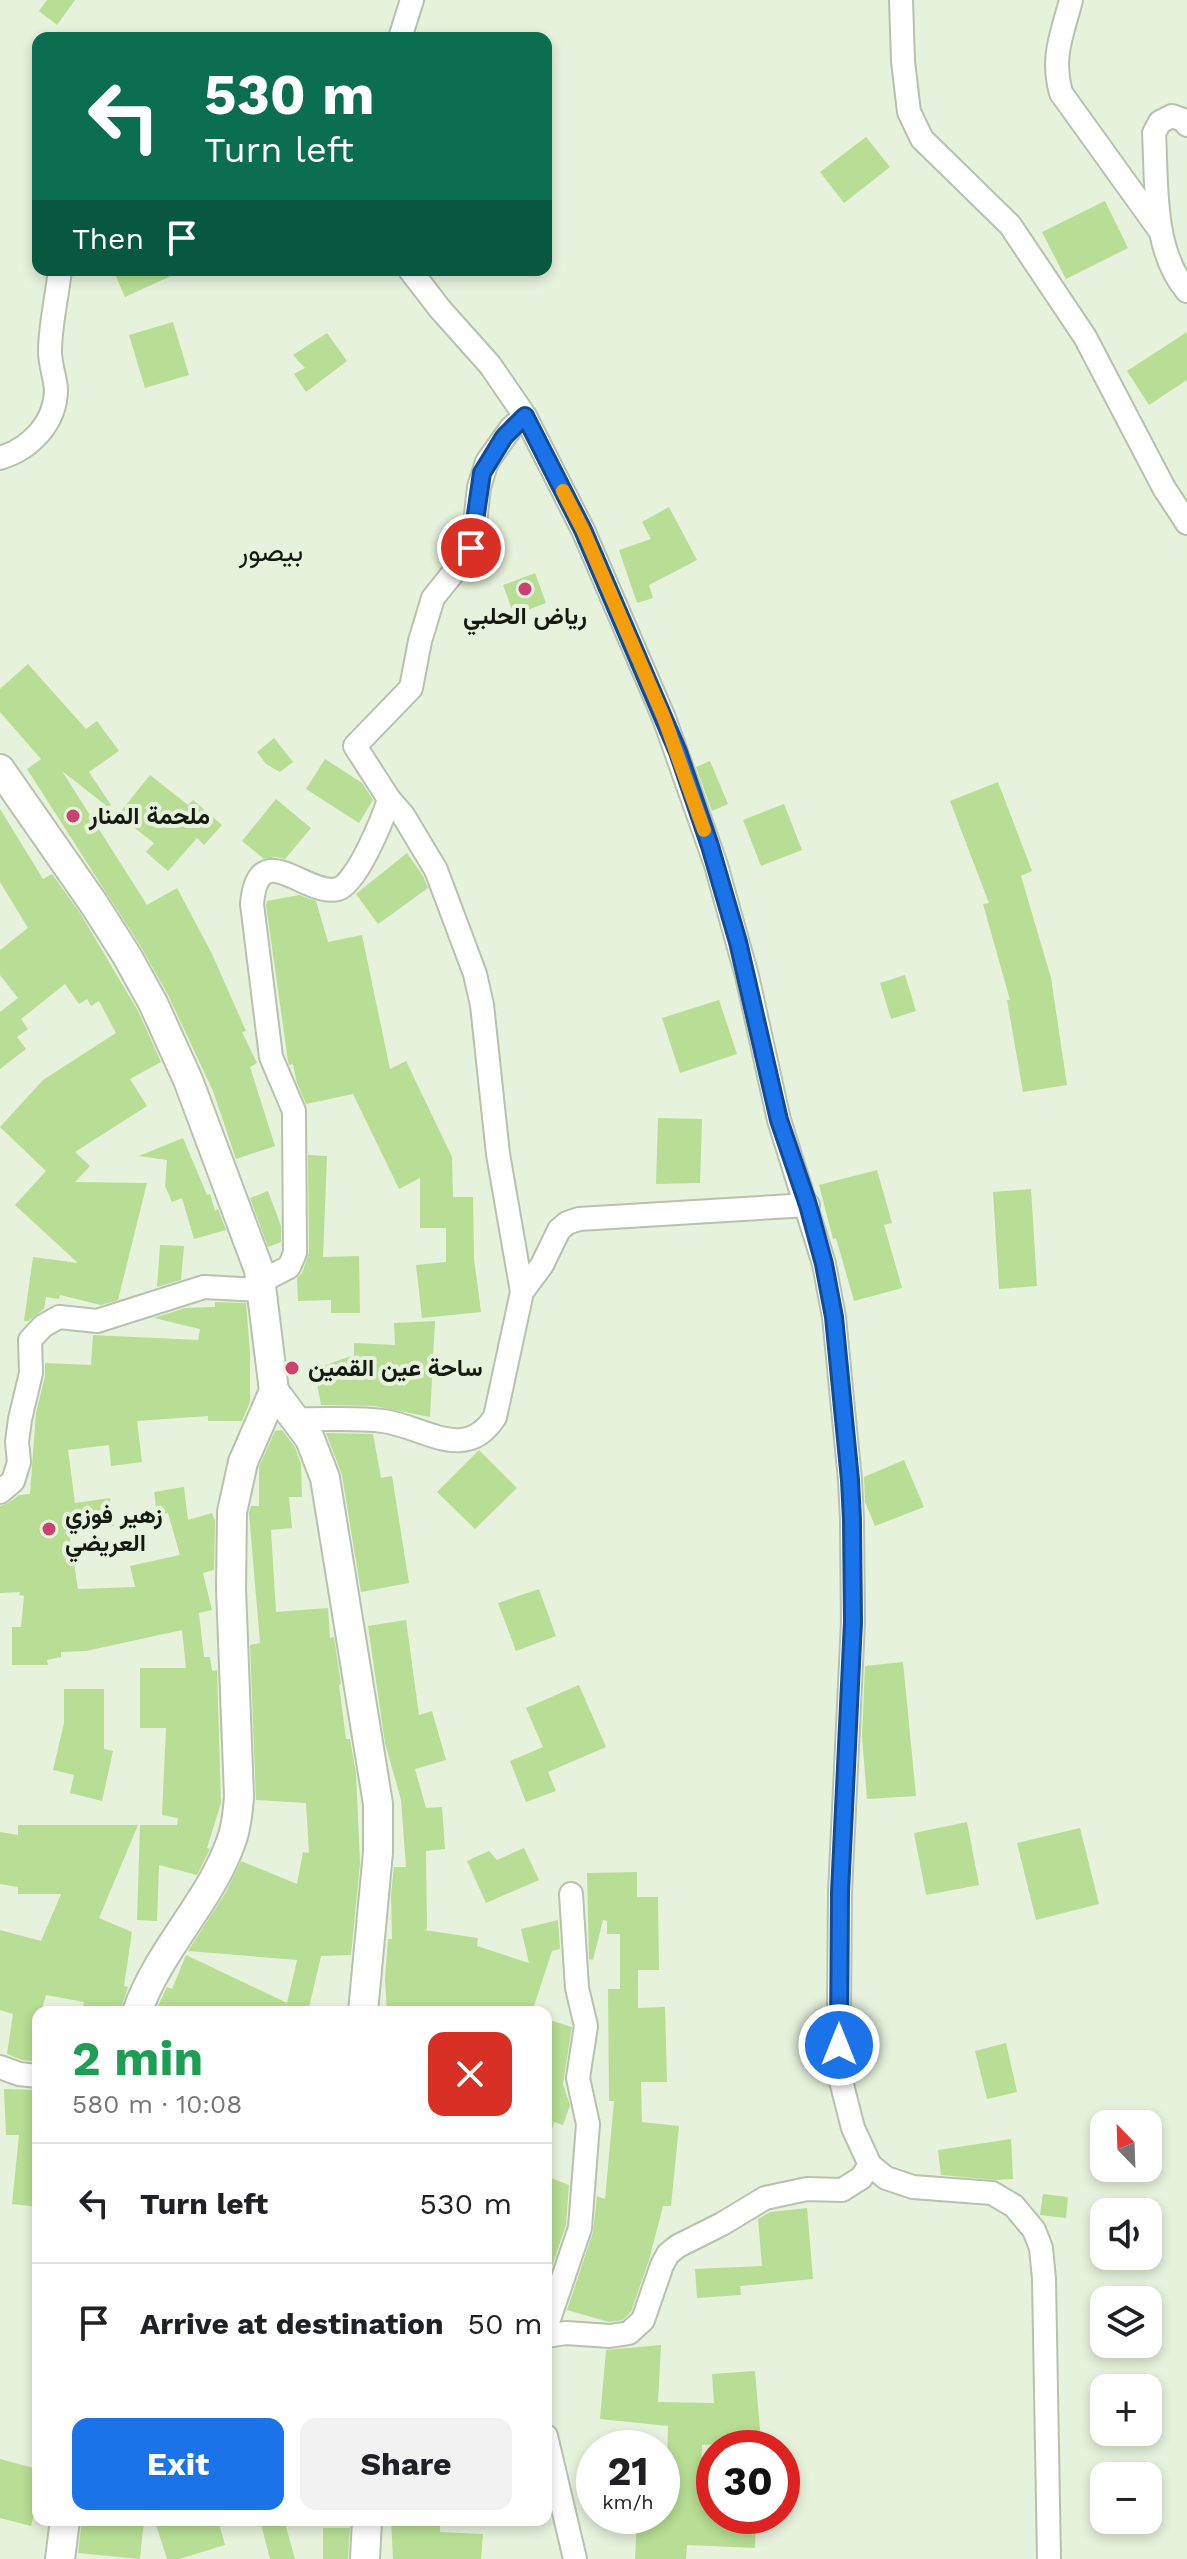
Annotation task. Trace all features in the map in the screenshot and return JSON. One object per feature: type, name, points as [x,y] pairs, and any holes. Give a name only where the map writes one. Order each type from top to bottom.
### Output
[{"type":"street","points":[[402,32],[412,0]]},
{"type":"street","points":[[901,0],[909,112],[922,139],[1010,225],[1085,337],[1164,488],[1187,523]]},
{"type":"street","points":[[1071,0],[1057,53],[1056,73],[1061,93],[1161,232]]},
{"type":"street","points":[[1187,125],[1172,116],[1160,122],[1154,133],[1161,232],[1170,267],[1187,291]]},
{"type":"street","points":[[0,458],[25,447],[35,438],[53,407],[56,389],[50,351],[59,276]]},
{"type":"street","points":[[415,276],[446,317],[490,365],[525,416],[583,530],[678,752],[738,942],[779,1120],[824,1264],[834,1317],[850,1480],[853,1622],[840,1892],[839,2045],[845,2103],[870,2165],[886,2178],[913,2187],[992,2193],[1014,2206],[1034,2230],[1041,2248],[1044,2279],[1049,2559]]},
{"type":"street","points":[[296,1419],[384,1421],[457,1441],[478,1435],[488,1428],[500,1403],[522,1292],[499,1165],[482,1005],[475,974],[436,870],[403,815],[355,746],[411,688],[420,641],[433,598],[465,558],[473,541],[479,487],[487,462],[511,428],[525,416]]},
{"type":"street","points":[[0,769],[127,956],[153,1003],[188,1080],[255,1255],[262,1285],[274,1391],[243,1462],[232,1512],[231,1589],[239,1796],[233,1839],[213,1879],[164,1955],[140,2006]]},
{"type":"street","points":[[0,1492],[13,1481],[19,1462],[17,1442],[31,1373],[30,1340],[43,1326],[59,1317],[97,1321],[204,1287],[262,1285],[289,1267],[295,1253],[294,1111],[271,1057],[252,904],[254,887],[263,874],[278,871],[329,890],[346,884],[354,876],[389,799]]},
{"type":"street","points":[[522,1292],[542,1265],[555,1235],[573,1220],[808,1205]]},
{"type":"street","points":[[274,1391],[310,1439],[325,1478],[378,1804],[378,1852],[364,2006]]},
{"type":"street","points":[[552,2310],[580,2228],[588,2124],[578,2081],[586,2026],[577,1988],[571,1894]]},
{"type":"street","points":[[0,2067],[32,2075]]},
{"type":"street","points":[[552,2335],[610,2336],[629,2333],[643,2320],[662,2265],[668,2254],[678,2246],[765,2198],[807,2189],[842,2190],[861,2178],[870,2165]]},
{"type":"street","points":[[552,2461],[575,2559]]},
{"type":"street","points":[[60,2559],[64,2526]]},
{"type":"street","points":[[365,2559],[367,2526]]},
{"type":"building","points":[[47,0],[75,0],[57,25],[39,11]]},
{"type":"building","points":[[866,137],[890,167],[844,203],[820,172]]},
{"type":"building","points":[[1105,201],[1128,248],[1066,279],[1042,232]]},
{"type":"building","points":[[116,276],[171,276],[125,297]]},
{"type":"building","points":[[173,322],[189,375],[145,388],[129,335]]},
{"type":"building","points":[[1187,332],[1187,380],[1149,405],[1127,371]]},
{"type":"building","points":[[327,333],[347,361],[306,392],[294,374],[305,368],[293,355]]},
{"type":"building","points":[[669,507],[697,560],[649,585],[653,598],[637,603],[619,550],[651,539],[642,522]]},
{"type":"building","points":[[535,573],[546,603],[514,615],[503,585]]},
{"type":"building","points":[[28,664],[86,729],[97,721],[119,751],[89,772],[111,805],[108,807],[62,771],[147,905],[177,888],[212,954],[246,1031],[242,1032],[257,1063],[250,1067],[275,1146],[236,1159],[213,1091],[168,995],[141,947],[27,769],[41,759],[0,712],[0,689]]},
{"type":"building","points":[[274,738],[293,762],[280,772],[266,764],[257,752]]},
{"type":"building","points":[[325,759],[362,783],[373,800],[359,823],[306,789]]},
{"type":"building","points":[[710,761],[728,804],[712,811],[696,767]]},
{"type":"building","points":[[150,775],[188,805],[193,800],[222,825],[204,845],[197,838],[168,871],[146,852],[154,843],[118,815]]},
{"type":"building","points":[[998,782],[1032,871],[1021,876],[1051,978],[1067,1085],[1023,1092],[1007,1000],[1010,1000],[983,904],[989,903],[950,801]]},
{"type":"building","points":[[276,799],[311,828],[285,859],[264,859],[242,841]]},
{"type":"building","points":[[784,804],[802,850],[761,866],[743,820]]},
{"type":"building","points":[[0,809],[43,879],[52,874],[80,913],[138,1011],[161,1062],[130,1079],[147,1106],[75,1152],[90,1166],[75,1182],[147,1183],[118,1300],[101,1305],[60,1295],[59,1299],[46,1297],[44,1309],[28,1321],[24,1321],[33,1257],[78,1263],[15,1205],[46,1171],[0,1127],[43,1080],[116,1033],[99,1001],[91,1006],[87,999],[79,1004],[65,984],[21,1019],[28,1029],[17,1037],[26,1049],[0,1069],[0,1012],[18,998],[0,975],[0,950],[28,928],[0,882]]},
{"type":"building","points":[[407,853],[428,888],[378,924],[356,894]]},
{"type":"building","points":[[299,895],[316,901],[328,942],[362,935],[390,1069],[406,1061],[452,1157],[453,1197],[473,1197],[474,1259],[481,1312],[422,1318],[416,1265],[446,1262],[446,1228],[420,1228],[420,1178],[399,1189],[353,1094],[306,1104],[293,1064],[289,1065],[288,1061],[266,905],[267,901]]},
{"type":"building","points":[[905,975],[916,1011],[891,1019],[880,983]]},
{"type":"building","points":[[719,1000],[737,1054],[680,1073],[662,1018]]},
{"type":"building","points":[[658,1118],[702,1119],[700,1183],[656,1184]]},
{"type":"building","points":[[183,1138],[226,1230],[194,1239],[182,1198],[172,1202],[165,1186],[167,1160],[139,1156]]},
{"type":"building","points":[[308,1155],[327,1156],[323,1257],[359,1256],[360,1313],[331,1313],[331,1300],[298,1301],[297,1278],[309,1253]]},
{"type":"building","points":[[877,1170],[892,1223],[884,1225],[902,1288],[854,1301],[819,1185]]},
{"type":"building","points":[[1031,1189],[1037,1286],[999,1289],[993,1192]]},
{"type":"building","points":[[268,1191],[281,1226],[281,1242],[268,1247],[250,1198]]},
{"type":"building","points":[[160,1245],[184,1246],[181,1280],[157,1287]]},
{"type":"building","points":[[215,1302],[246,1303],[250,1402],[242,1421],[208,1421],[208,1416],[137,1421],[142,1462],[111,1466],[109,1445],[68,1450],[75,1503],[110,1498],[114,1526],[69,1532],[78,1589],[135,1587],[130,1566],[180,1555],[168,1513],[157,1514],[154,1492],[184,1487],[188,1520],[212,1513],[215,1521],[214,1570],[203,1573],[212,1610],[199,1613],[204,1657],[210,1657],[212,1671],[217,1670],[221,1803],[207,1848],[210,1849],[197,1875],[159,1865],[157,1921],[137,1920],[140,1825],[177,1825],[178,1818],[162,1815],[166,1728],[140,1728],[140,1668],[186,1668],[182,1630],[86,1651],[61,1652],[61,1657],[47,1660],[48,1665],[12,1665],[12,1627],[21,1627],[24,1596],[19,1595],[20,1592],[0,1593],[0,1506],[19,1495],[30,1494],[36,1413],[45,1363],[91,1365],[93,1335],[198,1340],[200,1329],[154,1318],[185,1308],[215,1307]]},
{"type":"building","points":[[435,1321],[430,1417],[374,1406],[321,1405],[314,1369],[354,1355],[354,1343],[395,1345],[394,1323]]},
{"type":"building","points":[[282,1430],[295,1447],[301,1464],[302,1497],[289,1497],[292,1528],[271,1530],[276,1612],[328,1608],[330,1638],[334,1637],[341,1684],[346,1739],[350,1739],[356,1773],[360,1863],[351,1955],[321,1956],[309,2006],[158,2006],[167,1987],[172,1989],[186,1955],[287,2003],[297,1960],[188,1951],[226,1892],[241,1861],[297,1884],[303,1852],[309,1853],[306,1803],[256,1800],[250,1645],[260,1643],[249,1513],[251,1506],[259,1506],[259,1467],[275,1431]]},
{"type":"building","points":[[326,1433],[373,1434],[381,1478],[392,1476],[409,1583],[361,1592],[342,1475]]},
{"type":"building","points":[[479,1450],[517,1488],[475,1529],[437,1492]]},
{"type":"building","points":[[904,1460],[924,1507],[875,1526],[865,1502],[864,1477]]},
{"type":"building","points":[[539,1589],[556,1636],[516,1651],[498,1603]]},
{"type":"building","points":[[406,1620],[419,1715],[432,1711],[446,1760],[415,1769],[426,1808],[442,1807],[445,1849],[426,1851],[427,1929],[424,1930],[478,1938],[477,1946],[529,1963],[521,1929],[558,1920],[560,1949],[552,1951],[534,2006],[387,2006],[385,1979],[388,1939],[392,1939],[394,1867],[406,1867],[401,1800],[385,1743],[368,1626]]},
{"type":"building","points":[[903,1662],[916,1796],[867,1799],[862,1736],[865,1666]]},
{"type":"building","points":[[579,1685],[606,1747],[548,1772],[556,1791],[526,1802],[510,1761],[543,1747],[526,1708]]},
{"type":"building","points":[[64,1689],[104,1689],[104,1749],[113,1751],[102,1801],[70,1793],[74,1775],[53,1770],[64,1723]]},
{"type":"building","points":[[967,1822],[979,1885],[926,1895],[914,1833]]},
{"type":"building","points":[[18,1825],[138,1825],[99,1918],[132,1932],[124,1986],[128,1987],[122,2006],[83,2006],[84,2002],[46,1995],[43,2006],[32,2006],[32,2061],[7,2054],[13,2014],[0,2010],[0,1930],[41,1941],[61,1894],[18,1894],[18,1887],[0,1884],[0,1832],[18,1835]]},
{"type":"building","points":[[1080,1828],[1099,1904],[1036,1920],[1017,1843]]},
{"type":"building","points":[[524,1848],[539,1880],[486,1903],[467,1861],[489,1851],[497,1860]]},
{"type":"building","points":[[637,1872],[637,1897],[658,1897],[659,1970],[638,1970],[638,2008],[665,2007],[667,2082],[641,2082],[642,2122],[679,2126],[671,2206],[663,2206],[631,2312],[623,2320],[609,2322],[567,2310],[593,2232],[597,2196],[605,2199],[614,2101],[609,2101],[608,1989],[620,1989],[620,1934],[607,1934],[607,1921],[603,1920],[593,1960],[589,1959],[587,1873]]},
{"type":"building","points":[[552,2021],[572,2027],[563,2084],[570,2105],[563,2125],[554,2122],[552,2129]]},
{"type":"building","points":[[1006,2043],[1017,2092],[987,2099],[975,2051]]},
{"type":"building","points":[[4,2089],[32,2090],[32,2206],[12,2204],[19,2135],[6,2135]]},
{"type":"building","points":[[1011,2139],[1013,2179],[941,2175],[938,2150]]},
{"type":"building","points":[[552,2178],[569,2185],[566,2225],[552,2266]]},
{"type":"building","points":[[1043,2194],[1068,2197],[1066,2218],[1040,2215]]},
{"type":"building","points":[[807,2208],[813,2279],[740,2286],[741,2295],[697,2298],[695,2269],[762,2266],[758,2219],[770,2212]]},
{"type":"building","points":[[661,2345],[658,2402],[714,2403],[712,2374],[755,2371],[760,2430],[696,2430],[696,2534],[755,2534],[755,2548],[687,2545],[686,2559],[635,2559],[636,2534],[680,2534],[680,2430],[600,2419],[606,2350]]},
{"type":"building","points":[[0,2459],[32,2467],[31,2526],[0,2518]]},
{"type":"building","points":[[81,2526],[143,2526],[140,2559],[78,2553]]},
{"type":"building","points":[[156,2526],[220,2526],[225,2545],[179,2559],[167,2559]]},
{"type":"building","points":[[262,2526],[286,2526],[295,2559],[270,2559]]},
{"type":"building","points":[[391,2526],[440,2526],[440,2532],[483,2534],[481,2559],[393,2559]]},
{"type":"building","points":[[323,2528],[350,2528],[348,2559],[323,2559]]},
{"type":"slow traffic","points":[[563,491],[583,530],[664,718],[704,830]]},
{"type":"place","name":"رياض الحلبي","points":[[525,589]]},
{"type":"place","name":"ملحمة المنار","points":[[73,816]]},
{"type":"place","name":"ساحة عين القمين","points":[[292,1368]]},
{"type":"place","name":"زهير فوزي العريضي","points":[[49,1529]]},
{"type":"district","name":"بيصور","points":[[271,551]]},
{"type":"route","points":[[471,548],[482,473],[504,437],[525,416],[583,530],[678,752],[738,942],[779,1120],[824,1264],[834,1317],[852,1520],[853,1622],[840,1892],[839,2045]]}]
